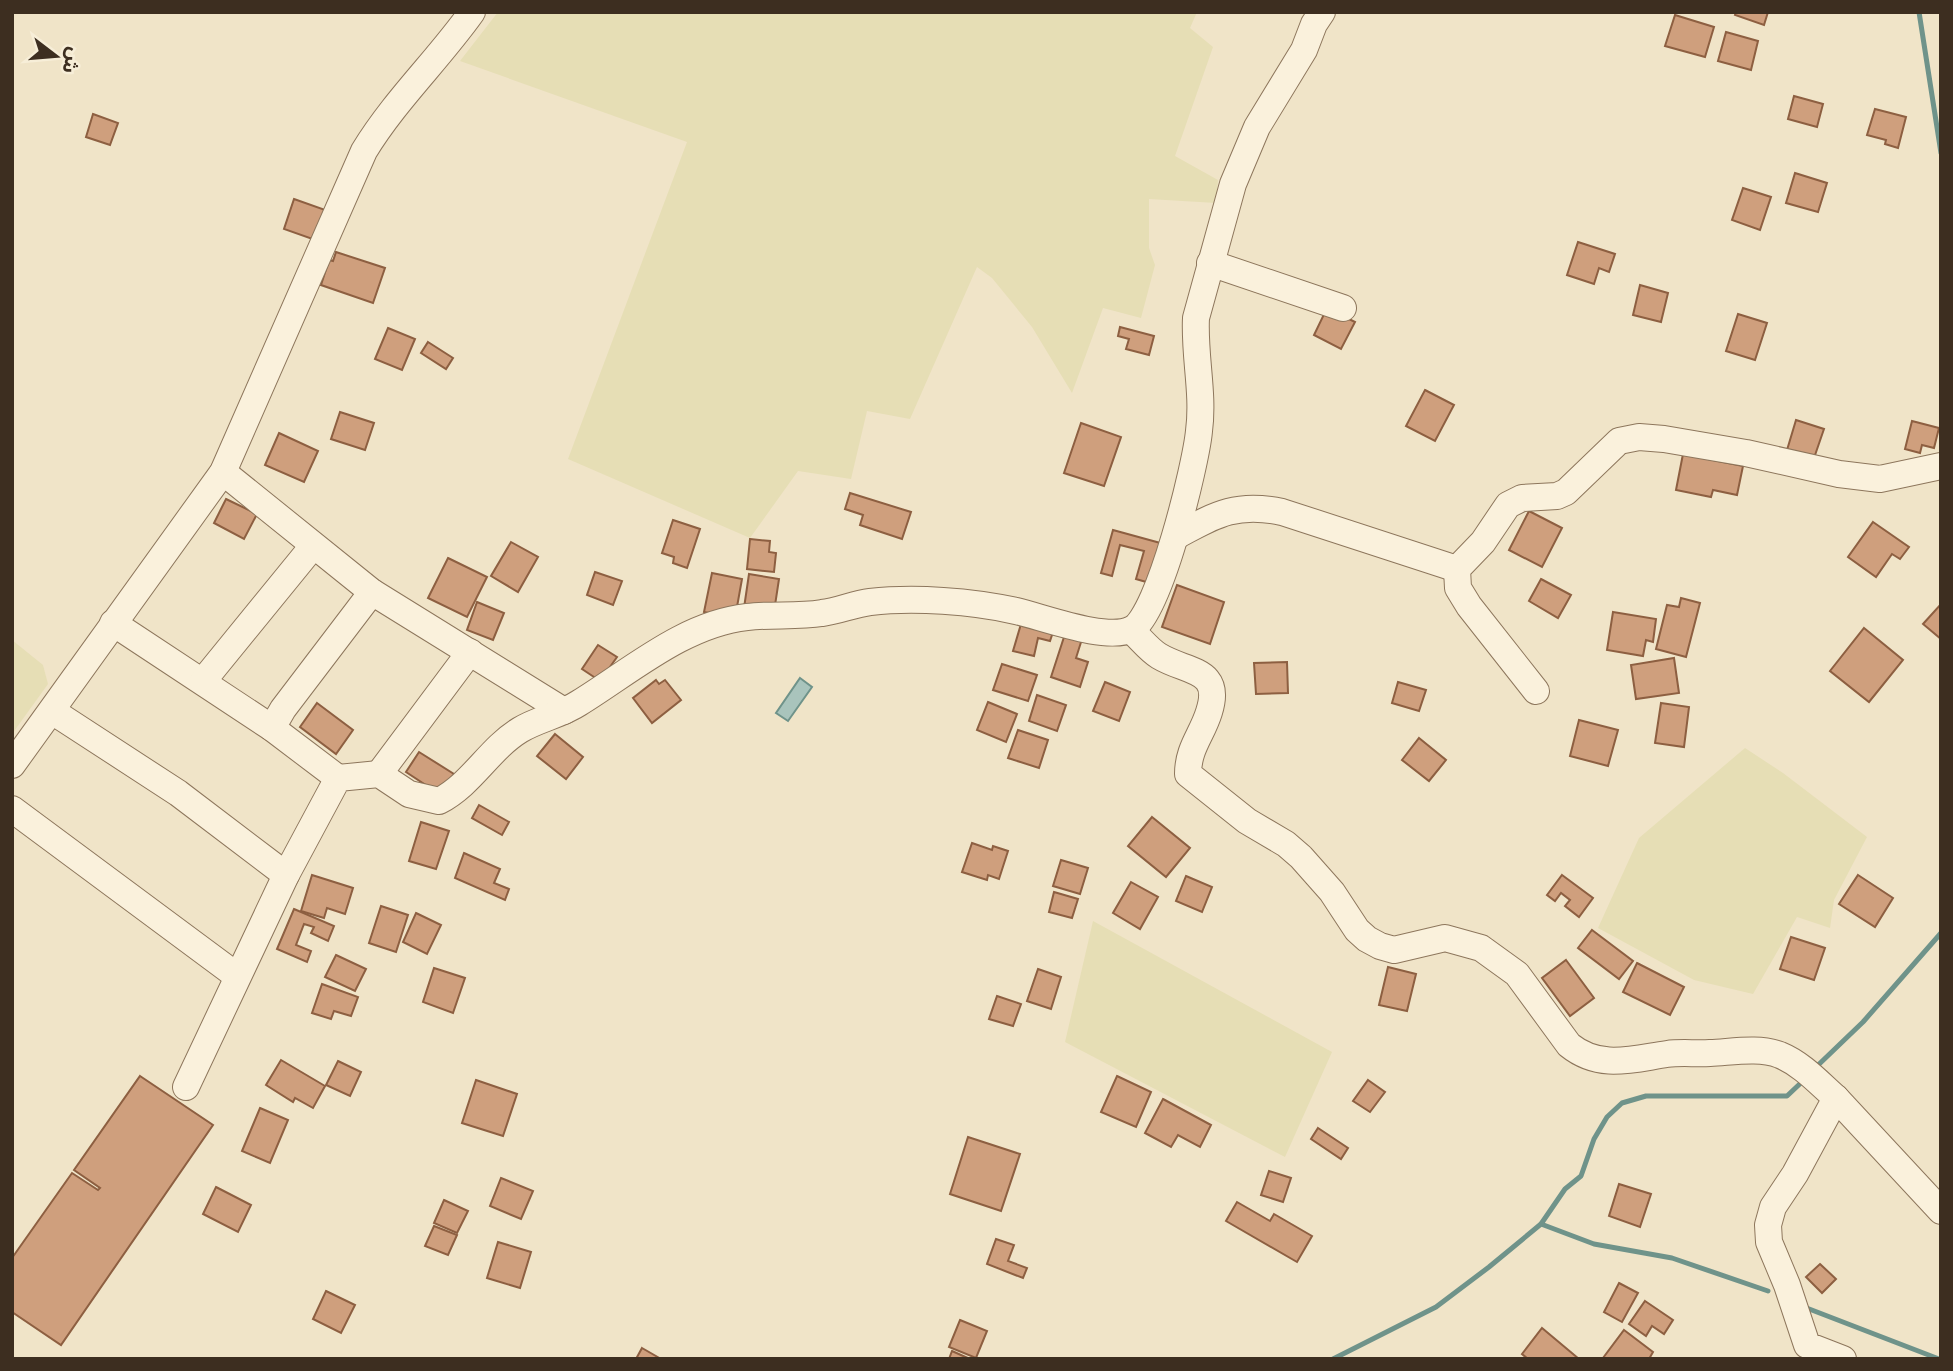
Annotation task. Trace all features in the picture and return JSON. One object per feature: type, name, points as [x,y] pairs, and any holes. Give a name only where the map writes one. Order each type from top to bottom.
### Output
[{"type":"street","points":[[12,765],[223,472],[364,150],[378,128],[447,46],[471,12]]},
{"type":"street","points":[[113,622],[272,728],[338,778],[379,774],[409,794],[439,801],[459,789],[520,730],[565,711],[654,654],[704,628],[747,617],[823,613],[867,603],[912,599],[1014,610],[1091,631],[1131,629],[1139,623],[1146,610],[1176,536],[1199,432],[1201,395],[1195,337],[1196,318],[1233,184],[1257,127],[1304,50],[1322,12]]},
{"type":"street","points":[[1210,262],[1343,308]]},
{"type":"street","points":[[1536,691],[1469,606],[1458,588],[1457,569],[1476,550],[1508,505],[1522,498],[1557,496],[1566,492],[1619,441],[1639,437],[1664,439],[1776,458],[1839,474],[1880,479],[1941,466]]},
{"type":"street","points":[[223,472],[372,592],[565,711]]},
{"type":"street","points":[[1176,536],[1216,514],[1261,507],[1457,569]]},
{"type":"street","points":[[203,681],[313,546]]},
{"type":"street","points":[[272,728],[372,592]]},
{"type":"street","points":[[1131,629],[1158,656],[1193,670],[1212,685],[1214,694],[1208,715],[1192,747],[1188,774],[1247,821],[1286,844],[1301,857],[1332,892],[1357,930],[1367,939],[1394,950],[1445,938],[1481,948],[1517,974],[1569,1045],[1579,1054],[1595,1059],[1632,1062],[1669,1054],[1762,1052],[1779,1055],[1800,1066],[1832,1095],[1941,1211]]},
{"type":"street","points":[[379,774],[470,652]]},
{"type":"street","points":[[52,711],[178,793],[286,875]]},
{"type":"street","points":[[186,1087],[286,875],[338,778]]},
{"type":"street","points":[[12,809],[237,976]]},
{"type":"street","points":[[1832,1095],[1795,1174],[1773,1207],[1768,1225],[1769,1242],[1787,1285],[1802,1352],[1843,1359]]},
{"type":"shaded area","points":[[498,12],[1197,12],[1190,28],[1213,47],[1175,156],[1218,180],[1216,203],[1149,199],[1149,248],[1155,265],[1141,318],[1103,308],[1072,393],[1032,327],[992,278],[977,267],[910,419],[867,411],[851,479],[798,471],[750,538],[568,459],[687,142],[460,61]]},
{"type":"shaded area","points":[[12,640],[43,665],[48,684],[12,734]]},
{"type":"shaded area","points":[[1745,748],[1783,773],[1867,837],[1834,900],[1830,928],[1797,917],[1753,994],[1694,980],[1598,928],[1639,838]]},
{"type":"shaded area","points":[[1093,921],[1332,1052],[1285,1157],[1065,1042]]},
{"type":"water","points":[[800,678],[812,687],[788,721],[776,713]]},
{"type":"building","points":[[1736,12],[1768,12],[1764,25],[1735,15]]},
{"type":"building","points":[[1675,15],[1714,27],[1705,57],[1665,46]]},
{"type":"building","points":[[1726,32],[1758,41],[1751,70],[1718,61]]},
{"type":"building","points":[[1794,96],[1823,104],[1817,127],[1788,119]]},
{"type":"building","points":[[1875,109],[1906,117],[1898,148],[1885,144],[1886,140],[1867,135]]},
{"type":"building","points":[[93,114],[118,123],[110,145],[86,137]]},
{"type":"building","points":[[1795,173],[1827,183],[1818,212],[1786,203]]},
{"type":"building","points":[[1743,188],[1771,197],[1760,230],[1732,220]]},
{"type":"building","points":[[294,199],[331,212],[321,242],[284,229]]},
{"type":"building","points":[[1578,242],[1615,254],[1609,272],[1599,268],[1594,284],[1567,275]]},
{"type":"building","points":[[336,252],[385,268],[373,303],[321,285],[329,260],[333,261]]},
{"type":"building","points":[[1640,285],[1668,293],[1661,322],[1633,315]]},
{"type":"building","points":[[1327,308],[1355,322],[1341,349],[1314,335]]},
{"type":"building","points":[[1738,314],[1767,323],[1755,360],[1726,351]]},
{"type":"building","points":[[1120,327],[1154,336],[1149,355],[1126,349],[1129,339],[1118,336]]},
{"type":"building","points":[[388,328],[415,339],[402,370],[375,359]]},
{"type":"building","points":[[428,342],[453,358],[446,369],[421,353]]},
{"type":"building","points":[[1425,390],[1454,405],[1435,441],[1406,426]]},
{"type":"building","points":[[340,412],[374,423],[365,450],[331,439]]},
{"type":"building","points":[[1796,420],[1824,429],[1814,458],[1787,450]]},
{"type":"building","points":[[1912,421],[1939,428],[1934,448],[1922,445],[1920,453],[1905,449]]},
{"type":"building","points":[[1081,423],[1121,437],[1104,486],[1064,473]]},
{"type":"building","points":[[279,433],[318,451],[304,482],[265,465]]},
{"type":"building","points":[[1683,454],[1743,466],[1737,495],[1713,490],[1711,497],[1676,490]]},
{"type":"building","points":[[850,493],[911,512],[902,539],[860,525],[863,515],[845,509]]},
{"type":"building","points":[[226,499],[257,514],[244,539],[214,523]]},
{"type":"building","points":[[1529,511],[1562,528],[1542,567],[1509,550]]},
{"type":"building","points":[[673,520],[700,529],[687,568],[673,563],[674,557],[662,553]]},
{"type":"building","points":[[1873,522],[1909,547],[1900,559],[1892,554],[1876,577],[1848,557]]},
{"type":"building","points":[[1113,530],[1164,544],[1153,584],[1136,579],[1144,551],[1120,545],[1112,576],[1101,573]]},
{"type":"building","points":[[750,539],[770,541],[769,552],[776,553],[774,572],[747,569]]},
{"type":"building","points":[[511,542],[538,557],[518,592],[491,576]]},
{"type":"building","points":[[448,558],[487,577],[467,617],[428,598]]},
{"type":"building","points":[[595,572],[622,581],[613,605],[587,595]]},
{"type":"building","points":[[712,573],[742,579],[735,618],[704,612]]},
{"type":"building","points":[[749,574],[779,579],[774,612],[744,608]]},
{"type":"building","points":[[1541,579],[1571,595],[1558,618],[1529,601]]},
{"type":"building","points":[[1177,585],[1224,602],[1210,644],[1162,627]]},
{"type":"building","points":[[1681,598],[1700,603],[1686,657],[1656,649],[1667,605],[1679,607]]},
{"type":"building","points":[[477,602],[504,613],[493,640],[467,630]]},
{"type":"building","points":[[1941,604],[1941,639],[1923,624]]},
{"type":"building","points":[[1613,612],[1656,619],[1653,642],[1646,640],[1643,656],[1607,650]]},
{"type":"building","points":[[1021,624],[1053,632],[1050,641],[1038,638],[1034,656],[1013,651]]},
{"type":"building","points":[[1864,628],[1903,660],[1869,702],[1830,671]]},
{"type":"building","points":[[1065,634],[1082,639],[1076,658],[1088,662],[1080,687],[1051,677]]},
{"type":"building","points":[[598,645],[617,657],[600,681],[582,669]]},
{"type":"building","points":[[1674,658],[1679,693],[1636,699],[1631,665]]},
{"type":"building","points":[[1287,662],[1288,693],[1256,694],[1254,663]]},
{"type":"building","points":[[1002,664],[1037,675],[1028,701],[993,690]]},
{"type":"building","points":[[656,680],[659,684],[665,680],[681,700],[652,723],[633,698]]},
{"type":"building","points":[[1105,682],[1130,692],[1119,721],[1093,711]]},
{"type":"building","points":[[1398,682],[1426,690],[1419,711],[1392,703]]},
{"type":"building","points":[[1037,695],[1066,705],[1057,731],[1029,721]]},
{"type":"building","points":[[988,702],[1017,714],[1006,742],[977,730]]},
{"type":"building","points":[[317,703],[353,730],[336,754],[300,727]]},
{"type":"building","points":[[1661,703],[1689,707],[1684,747],[1655,743]]},
{"type":"building","points":[[1579,720],[1618,730],[1608,766],[1570,756]]},
{"type":"building","points":[[1018,730],[1048,740],[1039,768],[1008,758]]},
{"type":"building","points":[[555,734],[583,757],[566,779],[537,756]]},
{"type":"building","points":[[1419,738],[1446,760],[1429,781],[1402,760]]},
{"type":"building","points":[[419,752],[454,774],[441,795],[406,772]]},
{"type":"building","points":[[479,805],[509,822],[502,835],[472,818]]},
{"type":"building","points":[[1152,817],[1190,848],[1166,877],[1128,846]]},
{"type":"building","points":[[421,822],[449,831],[436,869],[409,861]]},
{"type":"building","points":[[972,843],[992,850],[993,846],[1008,851],[999,879],[988,875],[987,880],[962,872]]},
{"type":"building","points":[[464,853],[500,869],[494,883],[509,889],[505,900],[455,878]]},
{"type":"building","points":[[1061,860],[1088,868],[1080,894],[1053,886]]},
{"type":"building","points":[[312,875],[353,888],[345,914],[327,908],[324,918],[301,911]]},
{"type":"building","points":[[1562,875],[1593,898],[1579,917],[1565,906],[1570,900],[1561,893],[1555,901],[1547,895]]},
{"type":"building","points":[[1858,875],[1893,898],[1875,927],[1839,904]]},
{"type":"building","points":[[1186,876],[1212,887],[1202,912],[1176,901]]},
{"type":"building","points":[[1131,882],[1158,897],[1140,929],[1113,913]]},
{"type":"building","points":[[1054,892],[1078,899],[1072,918],[1049,912]]},
{"type":"building","points":[[381,906],[408,915],[396,952],[369,943]]},
{"type":"building","points":[[294,909],[334,926],[328,941],[311,933],[314,927],[304,924],[296,945],[311,951],[307,962],[277,949]]},
{"type":"building","points":[[416,913],[441,925],[427,954],[403,942]]},
{"type":"building","points":[[1592,930],[1633,961],[1619,979],[1578,948]]},
{"type":"building","points":[[1791,937],[1825,948],[1814,980],[1780,969]]},
{"type":"building","points":[[336,955],[366,969],[355,991],[325,977]]},
{"type":"building","points":[[1566,960],[1594,998],[1570,1016],[1542,978]]},
{"type":"building","points":[[1637,963],[1684,987],[1670,1015],[1623,992]]},
{"type":"building","points":[[1388,967],[1416,974],[1407,1011],[1379,1005]]},
{"type":"building","points":[[434,968],[465,978],[453,1013],[423,1002]]},
{"type":"building","points":[[1038,969],[1061,977],[1051,1009],[1027,1001]]},
{"type":"building","points":[[322,984],[358,997],[351,1016],[334,1011],[331,1019],[312,1013]]},
{"type":"building","points":[[997,996],[1021,1004],[1013,1026],[989,1019]]},
{"type":"building","points":[[281,1060],[325,1086],[313,1108],[295,1098],[293,1102],[266,1085]]},
{"type":"building","points":[[338,1061],[361,1072],[350,1096],[326,1085]]},
{"type":"building","points":[[140,1076],[213,1125],[61,1345],[12,1312],[12,1258],[72,1173],[98,1190],[100,1188],[74,1170]]},
{"type":"building","points":[[1117,1076],[1151,1092],[1136,1127],[1101,1112]]},
{"type":"building","points":[[476,1080],[517,1094],[503,1136],[462,1123]]},
{"type":"building","points":[[1368,1080],[1385,1092],[1370,1112],[1353,1101]]},
{"type":"building","points":[[1163,1099],[1211,1125],[1200,1147],[1178,1135],[1171,1147],[1145,1133]]},
{"type":"building","points":[[260,1108],[288,1120],[270,1163],[242,1151]]},
{"type":"building","points":[[1318,1128],[1348,1148],[1341,1159],[1311,1139]]},
{"type":"building","points":[[968,1137],[1020,1154],[1001,1211],[950,1194]]},
{"type":"building","points":[[1269,1171],[1291,1178],[1283,1202],[1261,1195]]},
{"type":"building","points":[[501,1178],[533,1191],[521,1219],[490,1206]]},
{"type":"building","points":[[1619,1184],[1651,1194],[1640,1227],[1609,1216]]},
{"type":"building","points":[[216,1187],[251,1205],[238,1232],[203,1214]]},
{"type":"building","points":[[444,1200],[468,1211],[457,1233],[434,1223]]},
{"type":"building","points":[[1237,1202],[1270,1221],[1274,1214],[1312,1236],[1297,1262],[1226,1221]]},
{"type":"building","points":[[434,1226],[457,1235],[448,1255],[425,1246]]},
{"type":"building","points":[[996,1239],[1014,1245],[1008,1261],[1027,1268],[1023,1278],[987,1264]]},
{"type":"building","points":[[498,1242],[531,1252],[520,1288],[487,1278]]},
{"type":"building","points":[[1820,1264],[1836,1279],[1822,1293],[1806,1277]]},
{"type":"building","points":[[1619,1283],[1638,1293],[1622,1322],[1604,1312]]},
{"type":"building","points":[[326,1291],[355,1305],[341,1333],[313,1319]]},
{"type":"building","points":[[1645,1301],[1673,1320],[1664,1334],[1652,1326],[1646,1336],[1629,1324]]},
{"type":"building","points":[[960,1320],[987,1331],[976,1358],[949,1347]]},
{"type":"building","points":[[1542,1328],[1579,1359],[1528,1359],[1522,1354]]},
{"type":"building","points":[[1624,1330],[1653,1352],[1649,1359],[1603,1358]]},
{"type":"building","points":[[642,1348],[661,1359],[636,1359]]},
{"type":"building","points":[[952,1351],[970,1359],[949,1359]]},
{"type":"waterway","points":[[1919,12],[1941,153]]},
{"type":"waterway","points":[[1814,1069],[1863,1022],[1941,933]]},
{"type":"waterway","points":[[1333,1359],[1436,1307],[1541,1224],[1565,1189],[1581,1176],[1594,1139],[1607,1117],[1622,1103],[1646,1096],[1787,1096],[1805,1079]]},
{"type":"waterway","points":[[1541,1224],[1594,1244],[1672,1258],[1768,1291]]},
{"type":"waterway","points":[[1804,1307],[1939,1359]]}]
